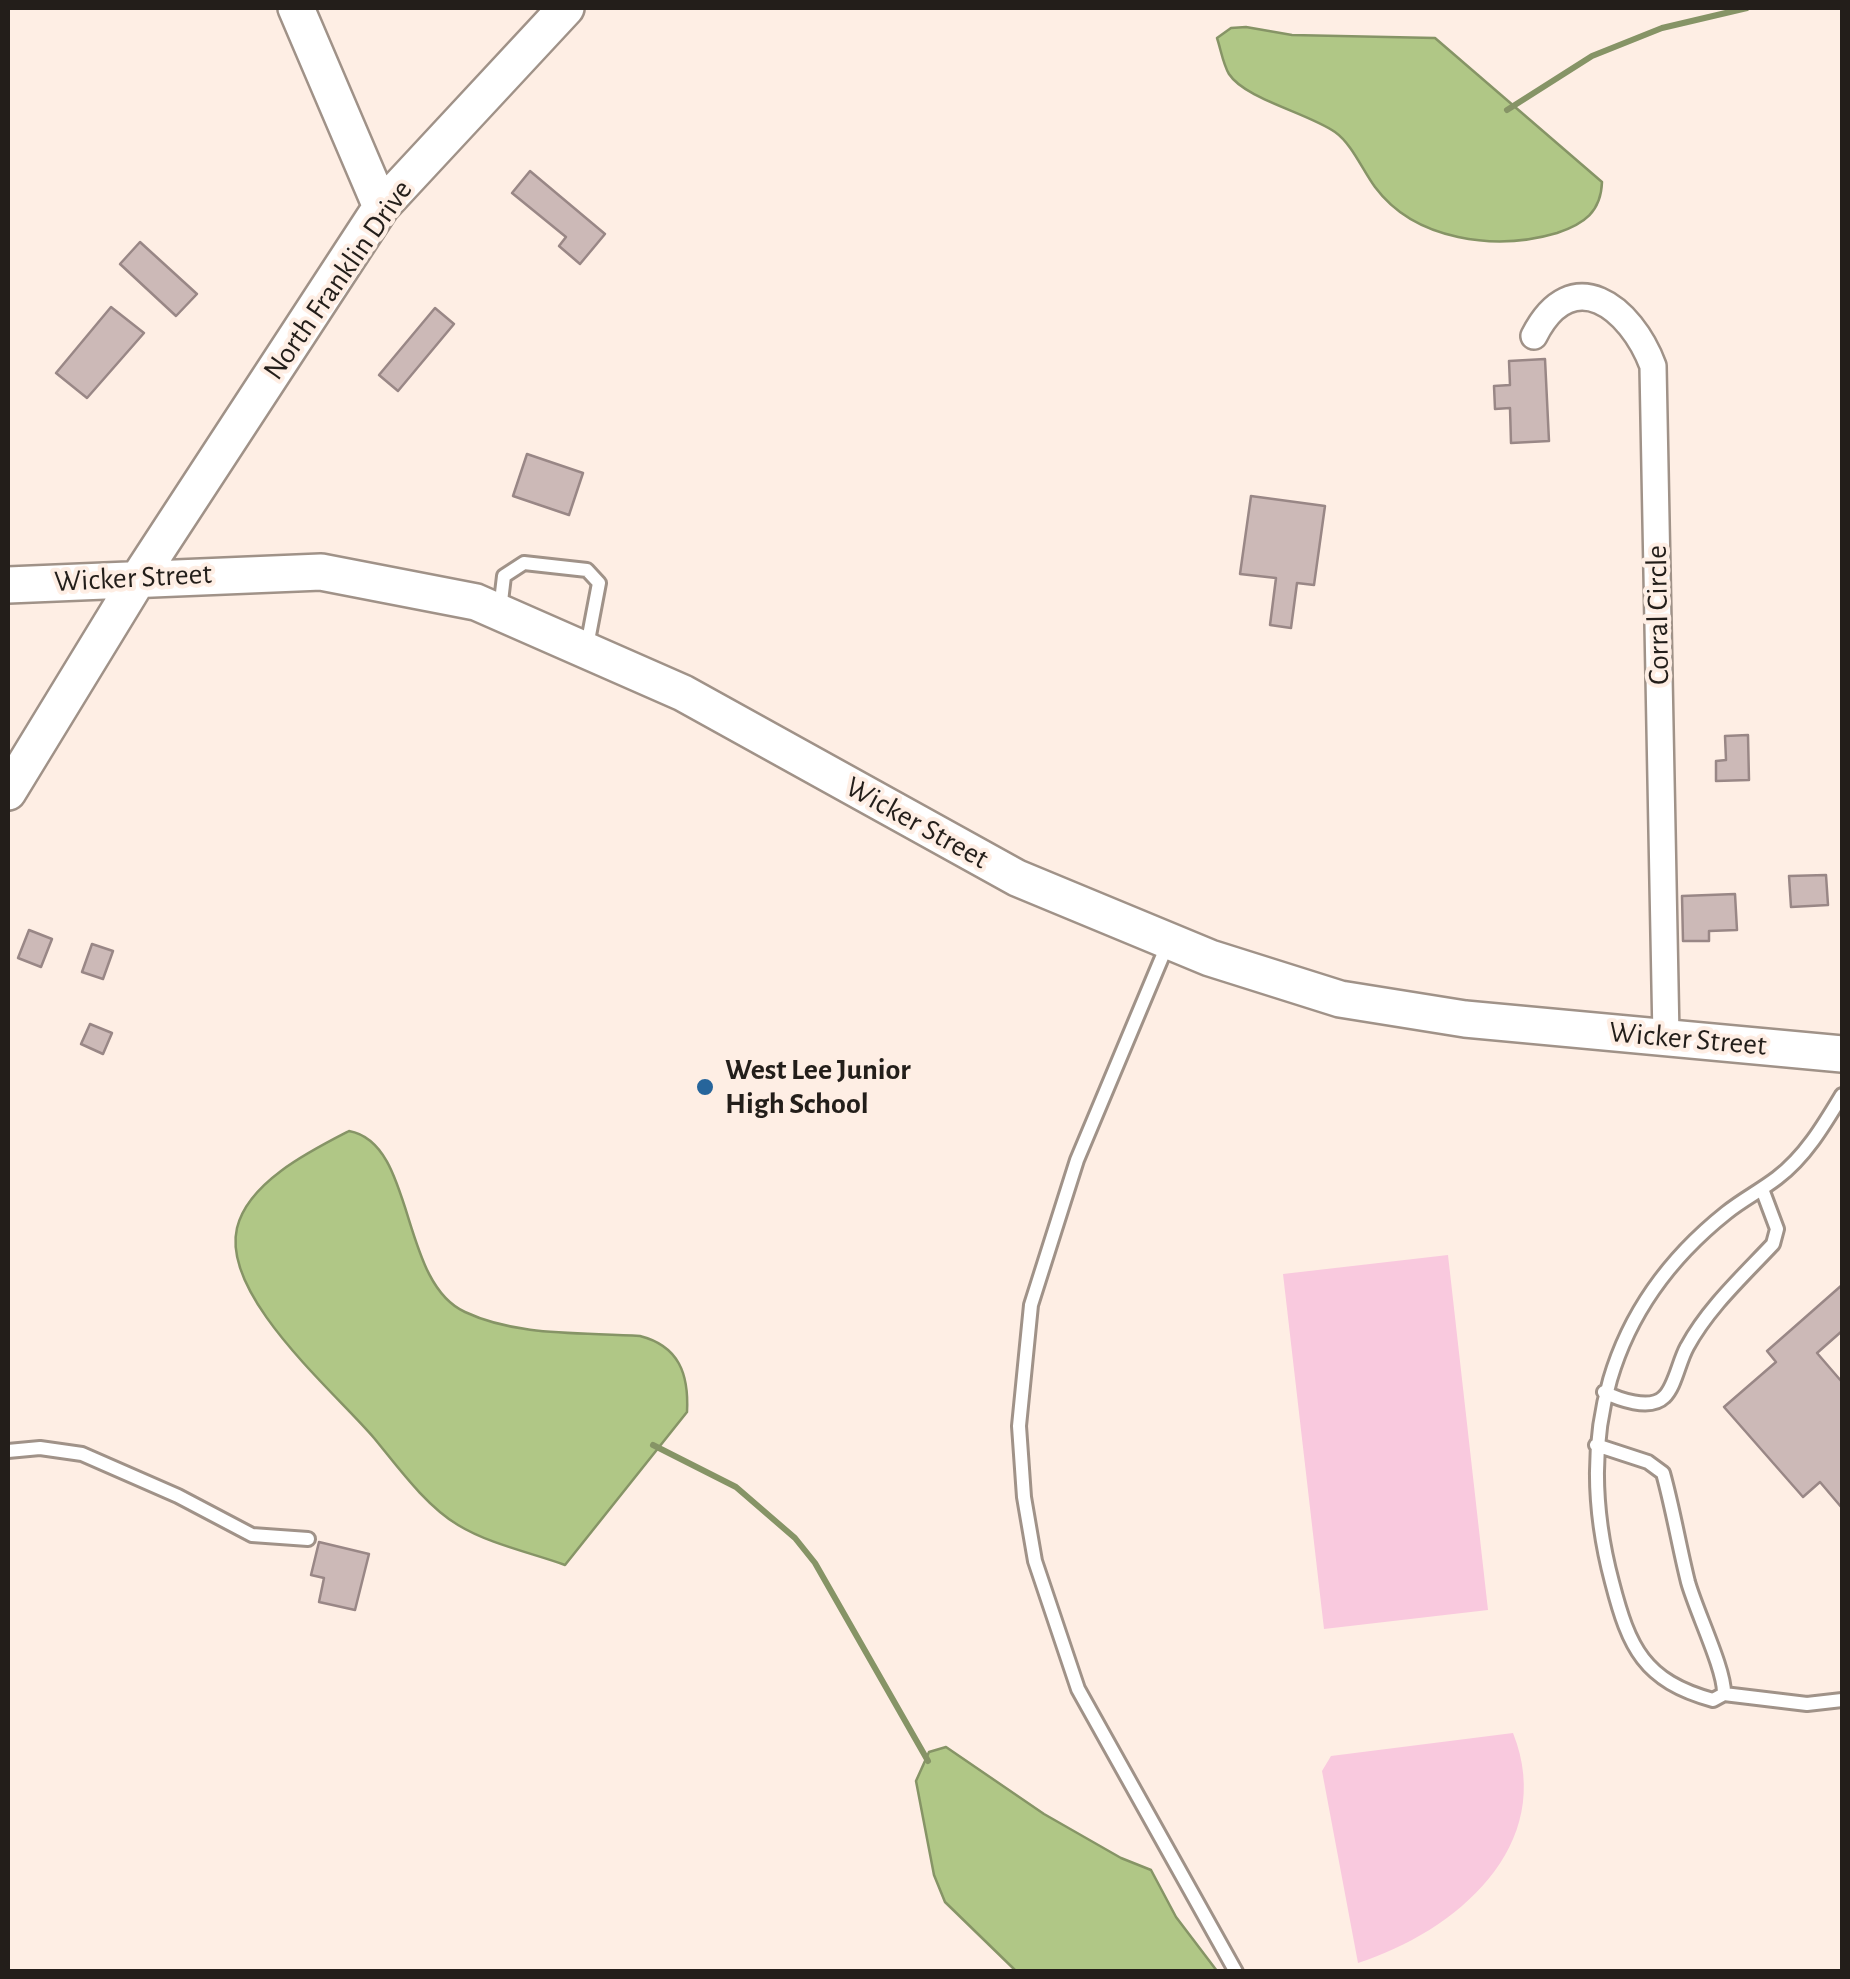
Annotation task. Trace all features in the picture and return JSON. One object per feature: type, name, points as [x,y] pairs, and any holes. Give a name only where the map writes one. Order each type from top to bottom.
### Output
[{"type":"main road","points":[[296,8],[381,207]]},
{"type":"main road","name":"North Franklin Drive","points":[[8,792],[140,576],[381,207],[566,8]]},
{"type":"main road","name":"Wicker Street","points":[[8,585],[140,576],[321,572],[476,602],[683,694],[1017,878],[1169,941],[1340,998],[1466,1019],[1842,1054]]},
{"type":"street","name":"Corral Circle","points":[[1534,336],[1546,312],[1563,300],[1584,296],[1604,301],[1634,329],[1652,366],[1666,1038]]},
{"type":"lane","points":[[499,612],[504,576],[512,568],[547,562],[588,570],[599,583],[599,597],[586,651]]},
{"type":"lane","points":[[1169,941],[1077,1160],[1031,1304],[1019,1426],[1024,1497],[1035,1561],[1078,1689],[1236,1972]]},
{"type":"lane","points":[[1842,1095],[1815,1139],[1689,1248],[1645,1305],[1618,1349],[1604,1392],[1594,1484],[1603,1549],[1620,1616],[1640,1657],[1676,1690],[1713,1700],[1724,1694],[1807,1704],[1842,1700]]},
{"type":"lane","points":[[1604,1392],[1638,1402],[1654,1403],[1666,1397],[1688,1345],[1705,1320],[1773,1244],[1777,1229],[1762,1188]]},
{"type":"lane","points":[[1596,1445],[1648,1462],[1663,1473],[1688,1582],[1711,1654],[1725,1676],[1724,1694]]},
{"type":"lane","points":[[8,1451],[40,1448],[82,1454],[178,1496],[252,1535],[308,1539]]},
{"type":"shaded area","points":[[1231,28],[1292,35],[1435,38],[1602,182],[1594,209],[1583,221],[1557,233],[1508,241],[1458,237],[1412,220],[1375,187],[1352,150],[1335,132],[1249,91],[1229,74],[1217,38]]},
{"type":"shaded area","points":[[349,1131],[371,1141],[386,1160],[428,1273],[444,1296],[465,1312],[529,1330],[640,1336],[664,1347],[679,1364],[686,1386],[687,1412],[565,1565],[483,1538],[434,1507],[284,1341],[246,1283],[237,1255],[237,1228],[243,1211],[267,1182]]},
{"type":"shaded area","points":[[1448,1255],[1488,1610],[1324,1629],[1283,1274]]},
{"type":"shaded area","points":[[1513,1733],[1523,1774],[1521,1812],[1509,1847],[1489,1879],[1462,1906],[1429,1930],[1358,1963],[1322,1771],[1331,1756]]},
{"type":"shaded area","points":[[946,1747],[1044,1814],[1121,1858],[1151,1870],[1176,1917],[1217,1971],[1016,1971],[945,1902],[934,1875],[916,1781],[929,1752]]},
{"type":"building","points":[[530,171],[605,234],[580,264],[559,246],[566,237],[512,193]]},
{"type":"building","points":[[140,242],[197,294],[176,316],[120,264]]},
{"type":"building","points":[[111,307],[144,333],[87,398],[56,373]]},
{"type":"building","points":[[435,308],[454,324],[398,391],[379,375]]},
{"type":"building","points":[[1545,359],[1549,441],[1511,443],[1510,408],[1495,409],[1494,386],[1510,385],[1509,361]]},
{"type":"building","points":[[527,454],[583,473],[569,515],[513,496]]},
{"type":"building","points":[[1251,496],[1325,506],[1314,585],[1297,583],[1291,628],[1270,625],[1276,578],[1240,574]]},
{"type":"building","points":[[1748,735],[1749,780],[1716,781],[1716,761],[1726,760],[1725,736]]},
{"type":"building","points":[[1826,875],[1828,905],[1791,907],[1789,876]]},
{"type":"building","points":[[1735,894],[1737,930],[1709,931],[1709,941],[1683,941],[1682,896]]},
{"type":"building","points":[[29,930],[52,939],[41,967],[18,958]]},
{"type":"building","points":[[92,944],[113,951],[103,979],[82,972]]},
{"type":"building","points":[[90,1024],[112,1033],[103,1054],[81,1044]]},
{"type":"building","points":[[1842,1285],[1842,1331],[1817,1353],[1842,1382],[1842,1508],[1820,1482],[1803,1497],[1724,1407],[1776,1362],[1767,1351]]},
{"type":"building","points":[[319,1542],[369,1554],[355,1610],[319,1602],[324,1578],[311,1575]]},
{"type":"waterway","points":[[1507,110],[1592,56],[1662,28],[1747,8]]},
{"type":"waterway","points":[[653,1445],[736,1487],[795,1538],[815,1563],[928,1761]]},
{"type":"place","name":"West Lee Junior High School","points":[[705,1087]]}]
